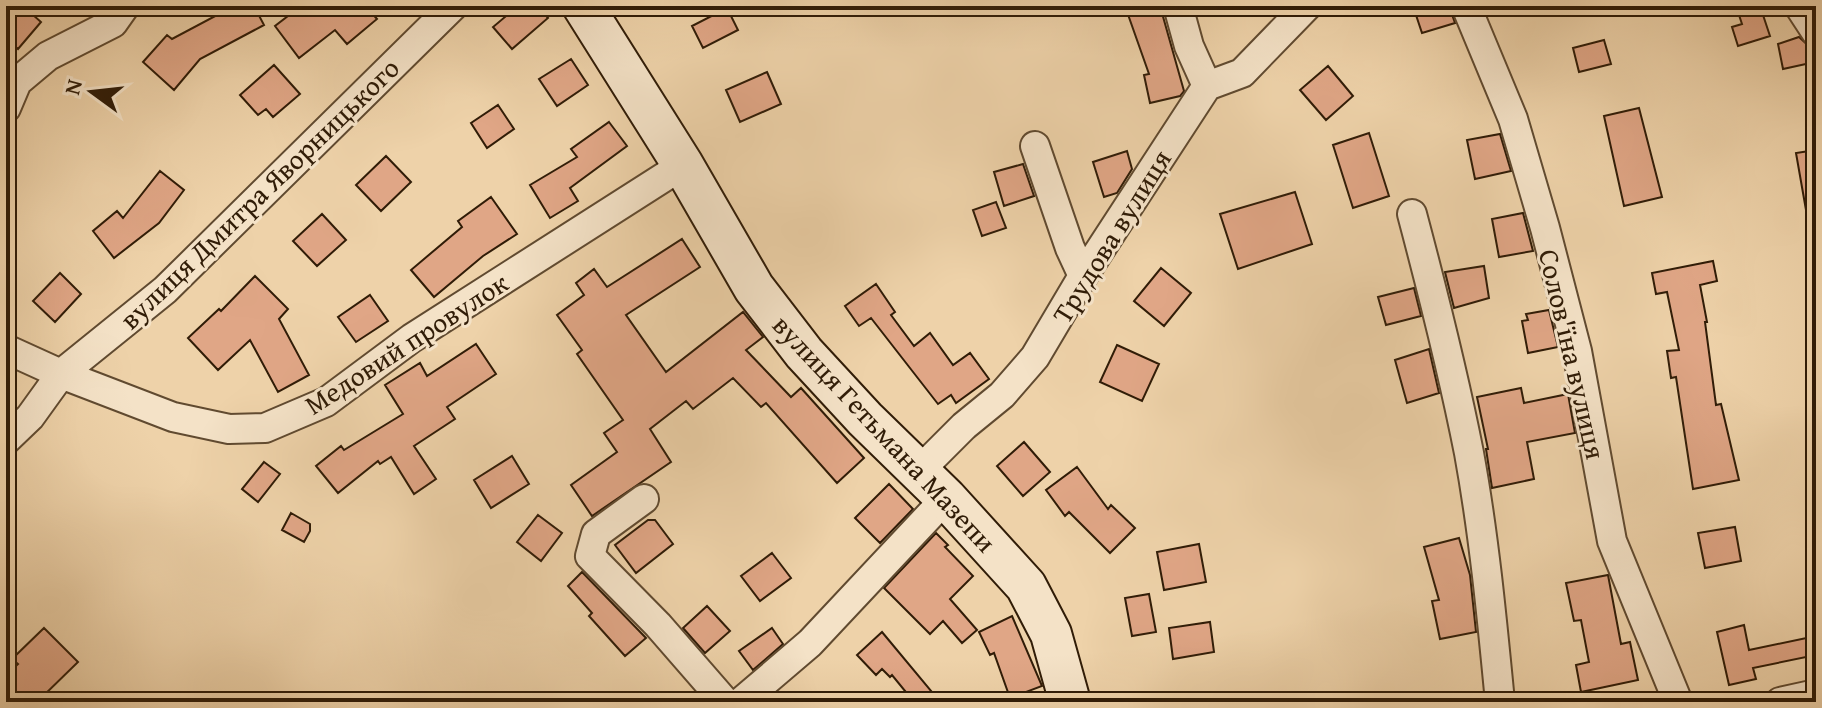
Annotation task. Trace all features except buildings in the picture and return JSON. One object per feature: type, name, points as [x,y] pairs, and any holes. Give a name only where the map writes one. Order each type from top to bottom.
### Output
[{"type":"street","points":[[6,108],[17,82],[48,56],[113,23],[125,6]]},
{"type":"street","name":"вулиця Дмитра Яворницького","points":[[6,440],[42,403],[61,374],[165,290],[453,6]]},
{"type":"street","name":"вулиця Гетьмана Мазепи","points":[[583,6],[683,165],[754,288],[804,353],[1026,586],[1051,634],[1070,702]]},
{"type":"street","points":[[1178,6],[1189,46],[1207,86],[1242,73],[1307,6]]},
{"type":"street","name":"Солов'їна вулиця","points":[[1466,6],[1513,119],[1545,228],[1577,351],[1612,541],[1678,702]]},
{"type":"street","points":[[1799,6],[1816,32]]},
{"type":"street","name":"Трудова вулиця","points":[[741,702],[810,643],[932,485],[964,426],[1002,395],[1035,357],[1083,276],[1207,86]]},
{"type":"street","points":[[1035,146],[1070,248],[1083,276]]},
{"type":"street","name":"Медовий провулок","points":[[6,349],[61,374],[173,417],[229,429],[265,428],[326,402],[412,338],[683,165]]},
{"type":"street","points":[[1412,214],[1445,339],[1469,456],[1488,586],[1500,702]]},
{"type":"street","points":[[644,499],[596,534],[590,556],[658,625],[725,702]]},
{"type":"street","points":[[1780,702],[1816,694]]}]
